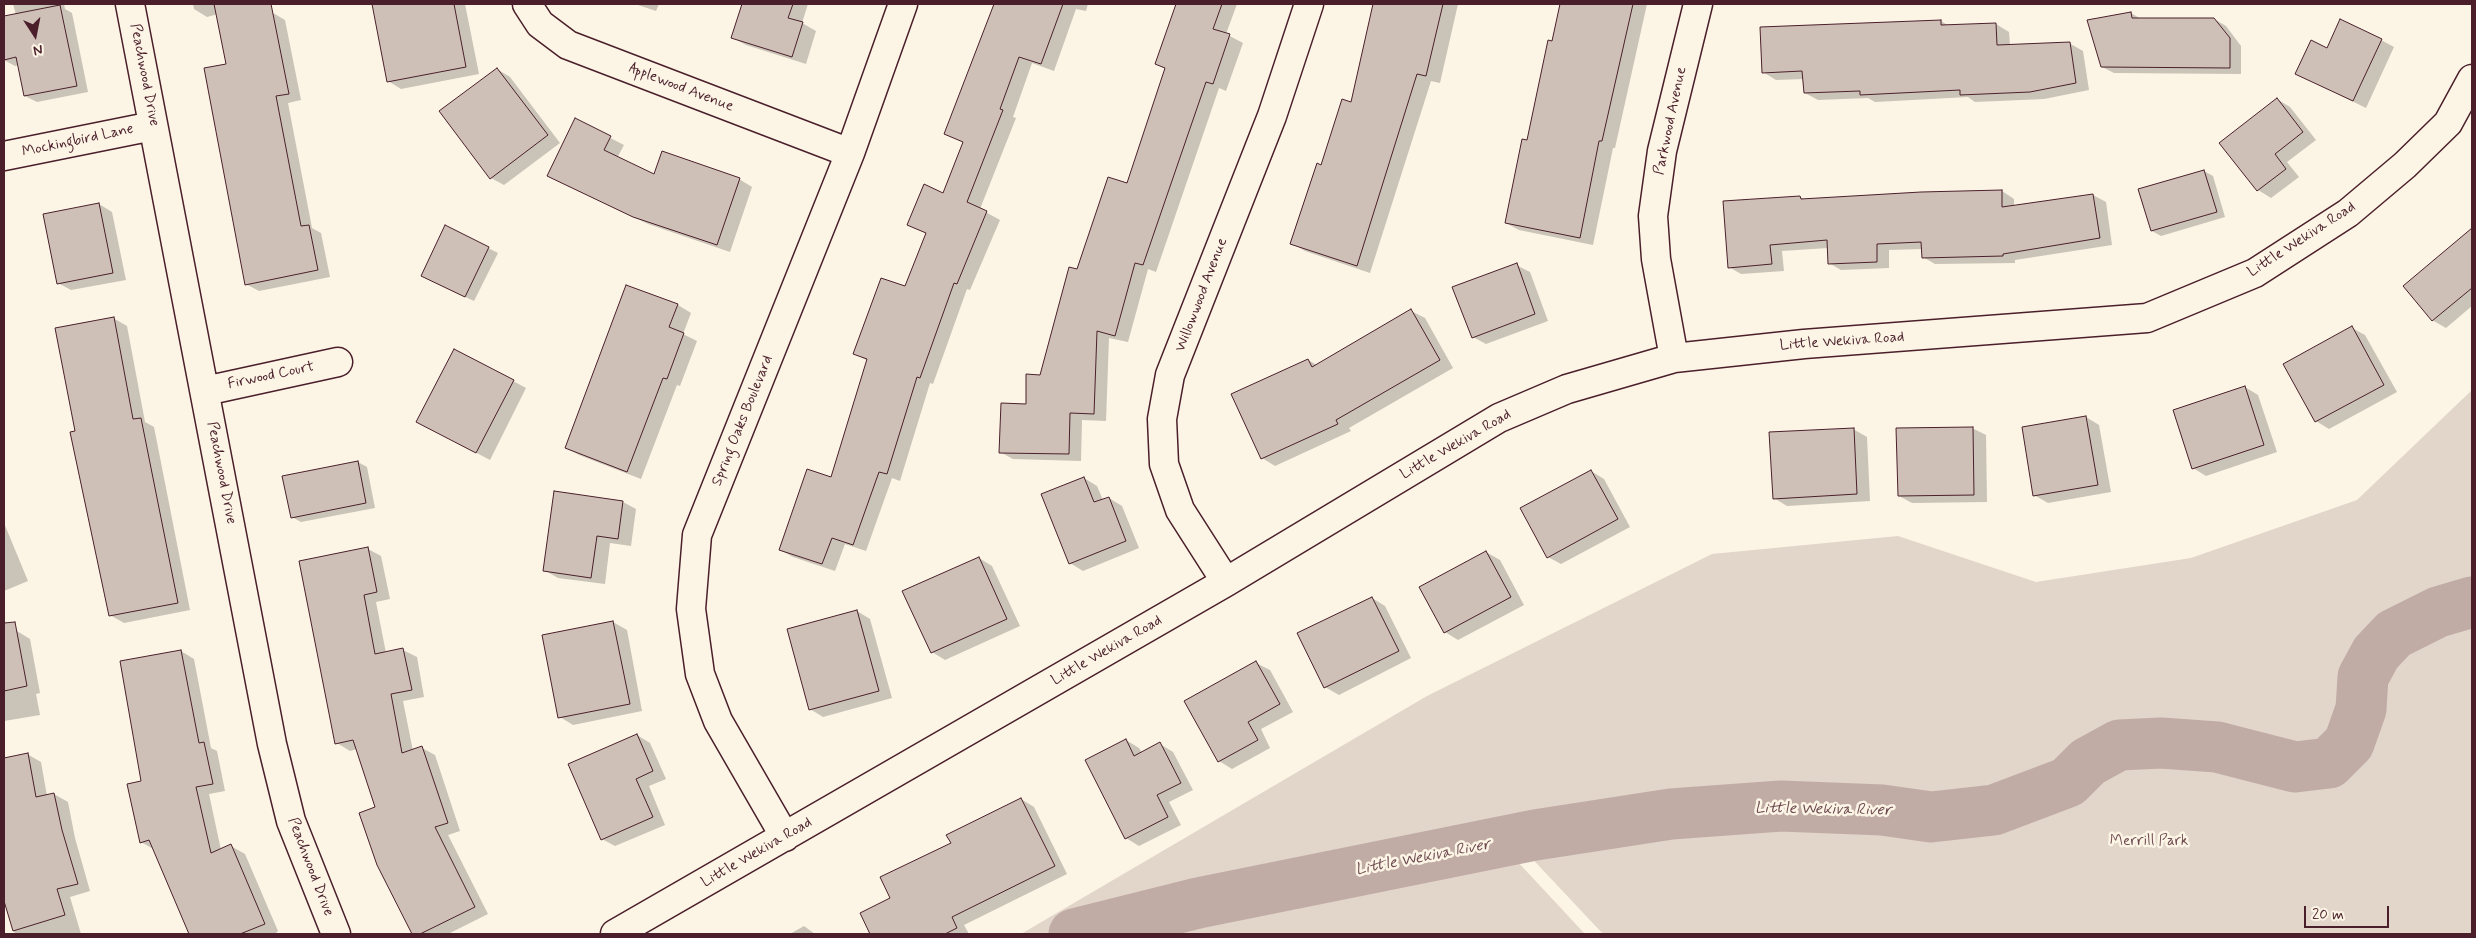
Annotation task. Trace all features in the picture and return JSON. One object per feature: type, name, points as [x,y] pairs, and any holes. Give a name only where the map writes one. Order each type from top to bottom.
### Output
[{"type":"street","name":"Peachwood Drive","points":[[130,4],[272,744],[291,821],[336,934]]},
{"type":"street","name":"Applewood Avenue","points":[[527,4],[540,24],[568,45],[850,153]]},
{"type":"street","name":"Spring Oaks Boulevard","points":[[785,837],[718,722],[700,674],[691,609],[697,535],[850,153],[903,4]]},
{"type":"street","name":"Willowwood Avenue","points":[[1226,582],[1180,510],[1164,464],[1162,418],[1170,376],[1272,116],[1309,4]]},
{"type":"street","name":"Parkwood Avenue","points":[[1674,358],[1656,259],[1653,216],[1662,151],[1698,4]]},
{"type":"street","name":"Little Wekiva Road","points":[[615,934],[1226,582],[1499,418],[1567,389],[1674,358],[1804,344],[2147,318],[2255,274],[2348,213],[2405,165],[2448,123],[2472,79]]},
{"type":"street","name":"Mockingbird Lane","points":[[4,156],[153,126]]},
{"type":"street","name":"Firwood Court","points":[[205,391],[338,362]]},
{"type":"green space","points":[[2472,390],[2472,599],[2400,630],[2362,668],[2351,731],[2330,753],[2291,757],[2216,736],[2120,735],[2114,737],[2068,769],[1991,799],[1932,805],[1773,802],[1628,815],[1522,836],[1515,840],[1512,852],[1516,860],[1585,934],[1021,934],[1427,696],[1712,554],[1898,536],[2036,582],[2191,558],[2357,500]]},
{"type":"green space","name":"Merrill Park","points":[[2472,614],[2472,934],[1603,934],[1524,850],[1631,829],[1775,817],[1933,819],[1994,813],[2074,782],[2121,749],[2216,750],[2291,771],[2336,766],[2362,738],[2374,675],[2408,640]]},
{"type":"building","points":[[214,4],[271,4],[289,94],[276,96],[301,226],[309,225],[318,270],[245,285],[204,68],[226,64]]},
{"type":"building","points":[[372,4],[454,4],[466,67],[387,82]]},
{"type":"building","points":[[742,4],[793,4],[788,18],[803,22],[792,57],[731,38]]},
{"type":"building","points":[[994,4],[1063,4],[1041,64],[1019,57],[1000,109],[1003,110],[967,202],[987,211],[957,284],[954,283],[920,378],[917,377],[887,474],[879,472],[853,545],[832,538],[822,564],[779,550],[807,469],[831,477],[867,359],[853,354],[881,278],[905,286],[926,233],[907,225],[924,184],[943,193],[963,142],[944,134]]},
{"type":"building","points":[[1176,4],[1222,4],[1213,29],[1230,34],[1213,84],[1206,82],[1143,265],[1135,263],[1115,336],[1097,331],[1094,414],[1070,413],[1069,454],[999,453],[1001,403],[1026,404],[1026,374],[1040,375],[1069,267],[1077,269],[1108,177],[1127,183],[1165,68],[1155,64]]},
{"type":"building","points":[[1373,4],[1443,4],[1426,76],[1417,74],[1357,266],[1290,244],[1317,163],[1321,165],[1342,99],[1351,102]]},
{"type":"building","points":[[1560,4],[1633,4],[1602,141],[1599,141],[1580,238],[1505,223],[1522,139],[1527,140],[1548,40],[1552,41]]},
{"type":"building","points":[[60,5],[77,86],[24,96],[16,57],[4,60],[4,16]]},
{"type":"building","points":[[2131,12],[2132,18],[2214,18],[2230,38],[2230,68],[2101,67],[2087,20]]},
{"type":"building","points":[[2340,19],[2382,39],[2353,101],[2295,74],[2311,40],[2327,48]]},
{"type":"building","points":[[1941,20],[1941,25],[1996,23],[1997,45],[2070,42],[2076,83],[2030,92],[1960,95],[1960,90],[1860,95],[1860,91],[1804,93],[1802,71],[1762,73],[1760,27]]},
{"type":"building","points":[[497,68],[548,135],[490,179],[439,111]]},
{"type":"building","points":[[2277,98],[2303,132],[2275,154],[2286,169],[2257,191],[2219,143]]},
{"type":"building","points":[[575,118],[611,136],[604,150],[654,174],[662,151],[740,178],[717,245],[633,217],[547,176]]},
{"type":"building","points":[[2204,170],[2217,212],[2151,231],[2138,189]]},
{"type":"building","points":[[2002,190],[2002,207],[2093,194],[2100,238],[2003,254],[2003,256],[1922,258],[1921,242],[1877,244],[1877,262],[1828,264],[1827,240],[1770,245],[1772,264],[1728,268],[1723,201],[1800,196],[1801,199],[1921,192]]},
{"type":"building","points":[[99,203],[113,273],[57,284],[43,214]]},
{"type":"building","points":[[445,225],[489,247],[465,297],[421,276]]},
{"type":"building","points":[[2472,228],[2472,288],[2432,321],[2403,286]]},
{"type":"building","points":[[1517,263],[1535,314],[1472,338],[1452,287]]},
{"type":"building","points":[[626,285],[678,304],[669,327],[684,333],[667,379],[663,378],[627,472],[565,448]]},
{"type":"building","points":[[1411,309],[1440,360],[1336,420],[1338,424],[1261,459],[1231,394],[1308,359],[1312,367]]},
{"type":"building","points":[[114,317],[133,419],[141,418],[178,603],[109,616],[70,432],[75,431],[55,328]]},
{"type":"building","points":[[2352,326],[2384,385],[2315,422],[2283,364]]},
{"type":"building","points":[[454,349],[514,380],[476,453],[416,422]]},
{"type":"building","points":[[2245,386],[2264,445],[2192,469],[2173,410]]},
{"type":"building","points":[[2086,416],[2098,485],[2033,496],[2022,427]]},
{"type":"building","points":[[1973,427],[1974,495],[1898,496],[1896,428]]},
{"type":"building","points":[[1854,428],[1857,494],[1773,499],[1769,432]]},
{"type":"building","points":[[358,461],[366,503],[291,518],[282,476]]},
{"type":"building","points":[[1591,470],[1618,519],[1547,558],[1520,508]]},
{"type":"building","points":[[1084,477],[1094,502],[1109,497],[1126,541],[1069,564],[1041,494]]},
{"type":"building","points":[[554,491],[623,501],[618,539],[597,536],[591,578],[543,571]]},
{"type":"building","points":[[368,547],[377,592],[364,595],[375,654],[403,648],[412,690],[391,694],[402,753],[422,746],[448,823],[435,827],[475,907],[420,934],[412,934],[377,865],[359,813],[375,807],[353,740],[335,744],[299,561]]},
{"type":"building","points":[[1486,551],[1511,597],[1444,633],[1419,587]]},
{"type":"building","points":[[979,557],[1007,619],[931,653],[902,591]]},
{"type":"building","points":[[1372,597],[1399,651],[1324,688],[1297,633]]},
{"type":"building","points":[[857,610],[879,691],[809,710],[787,629]]},
{"type":"building","points":[[613,621],[630,704],[558,718],[542,635]]},
{"type":"building","points":[[15,622],[27,686],[4,691],[4,623]]},
{"type":"building","points":[[181,650],[199,743],[204,742],[213,784],[196,787],[211,853],[231,844],[265,924],[240,934],[189,934],[149,840],[140,843],[127,784],[141,781],[120,661]]},
{"type":"building","points":[[1256,661],[1280,704],[1248,722],[1258,740],[1218,762],[1184,701]]},
{"type":"building","points":[[637,734],[653,771],[636,779],[653,817],[601,840],[568,764]]},
{"type":"building","points":[[1126,739],[1134,756],[1160,742],[1181,783],[1157,795],[1168,817],[1125,839],[1085,760]]},
{"type":"building","points":[[28,753],[36,797],[54,793],[62,830],[78,884],[57,889],[65,915],[13,931],[4,901],[4,758]]},
{"type":"building","points":[[1021,798],[1055,866],[952,917],[957,928],[945,934],[870,934],[860,913],[890,898],[880,877],[951,843],[946,835]]},
{"type":"waterway","name":"Little Wekiva River","points":[[1074,934],[1198,903],[1535,835],[1671,814],[1781,806],[1882,810],[1931,817],[1994,810],[2068,782],[2088,762],[2119,745],[2161,743],[2217,747],[2295,767],[2329,763],[2349,743],[2361,709],[2363,677],[2376,653],[2394,634],[2438,612],[2472,602]]}]
